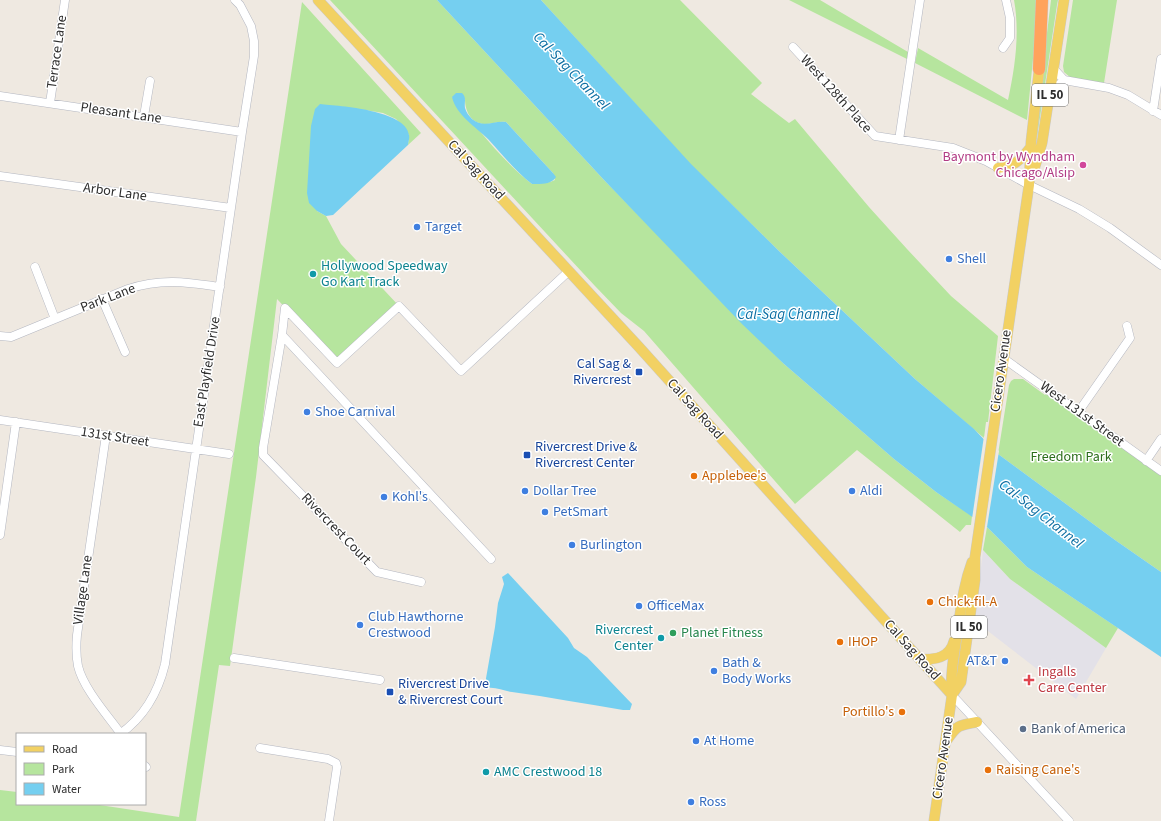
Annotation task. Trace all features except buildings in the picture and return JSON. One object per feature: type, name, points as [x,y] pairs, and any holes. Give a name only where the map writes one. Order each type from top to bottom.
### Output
[{"type":"highway","points":[[1039,69],[1042,0]]},
{"type":"main road","name":"Cal Sag Road","points":[[318,0],[653,363],[952,695]]},
{"type":"main road","name":"Cicero Avenue","points":[[952,695],[962,682],[975,580],[975,556],[979,526],[1029,185],[1030,148],[1047,0]]},
{"type":"main road","name":"Cicero Avenue","points":[[1029,185],[1042,143],[1064,0]]},
{"type":"main road","points":[[998,168],[1009,166],[1021,160],[1030,148]]},
{"type":"main road","name":"Cicero Avenue","points":[[934,821],[952,695],[951,678],[958,630],[966,580],[975,556]]},
{"type":"main road","points":[[920,659],[931,660],[946,655],[953,645],[958,630]]},
{"type":"main road","points":[[945,744],[956,728],[964,724],[977,722]]},
{"type":"street","name":"Terrace Lane","points":[[50,103],[65,0]]},
{"type":"street","name":"East Playfield Drive","points":[[122,733],[148,706],[154,696],[163,672],[254,56],[254,41],[251,26],[240,5],[235,0]]},
{"type":"street","points":[[899,140],[920,0]]},
{"type":"street","points":[[1003,48],[1010,38],[1010,18],[1006,0]]},
{"type":"street","name":"West 128th Place","points":[[793,47],[875,136],[953,148],[998,168],[1078,209],[1110,228],[1161,265]]},
{"type":"street","points":[[1153,111],[1161,59]]},
{"type":"street","points":[[1054,69],[1064,80],[1108,88],[1128,96],[1161,115]]},
{"type":"street","points":[[1051,92],[1064,80]]},
{"type":"street","points":[[144,116],[150,81]]},
{"type":"street","name":"Pleasant Lane","points":[[0,96],[144,116],[242,132]]},
{"type":"street","name":"Arbor Lane","points":[[0,176],[231,208]]},
{"type":"street","points":[[35,267],[55,319]]},
{"type":"street","points":[[491,559],[282,335],[285,308],[337,363],[399,306],[461,371],[569,271]]},
{"type":"street","name":"Park Lane","points":[[0,336],[11,336],[128,289],[158,282],[180,281],[220,286]]},
{"type":"street","points":[[102,299],[125,352]]},
{"type":"street","points":[[1079,411],[1130,338],[1128,326]]},
{"type":"street","name":"Rivercrest Court","points":[[282,335],[263,455],[377,572],[421,582]]},
{"type":"street","name":"West 131st Street","points":[[1003,358],[1161,471]]},
{"type":"street","name":"131st Street","points":[[0,420],[229,454]]},
{"type":"street","points":[[0,535],[16,422]]},
{"type":"street","name":"Village Lane","points":[[106,435],[77,635],[76,657],[81,674],[89,690],[120,733]]},
{"type":"street","points":[[1146,460],[1161,439]]},
{"type":"street","points":[[234,658],[380,680]]},
{"type":"street","name":"Cal Sag Road","points":[[952,695],[1069,821]]},
{"type":"street","points":[[260,748],[328,759],[336,763],[337,767],[329,821]]},
{"type":"street","points":[[0,750],[16,752]]},
{"type":"shaded area","points":[[983,550],[1010,579],[1106,648],[1076,699],[975,621]]},
{"type":"green space","points":[[330,0],[437,0],[604,180],[784,364],[894,459],[936,492],[972,516],[971,525],[966,525],[960,532],[857,450],[795,504],[644,331],[621,313]],"holes":[[[452,97],[465,99],[466,109],[473,120],[482,124],[506,122],[553,173],[555,180],[532,184],[521,175],[490,143]]]},
{"type":"green space","points":[[541,0],[680,0],[762,83],[751,94],[789,123],[795,119],[869,207],[907,249],[951,296],[998,336],[988,422],[986,422],[984,438],[915,379],[780,252],[690,164]]},
{"type":"green space","points":[[789,0],[820,0],[908,52],[907,59]]},
{"type":"green space","points":[[1014,0],[1038,0],[1027,120],[915,63],[918,48],[1008,100],[1013,76],[1017,38]]},
{"type":"green space","points":[[1051,0],[1058,0],[1037,137],[1035,137],[1039,99]]},
{"type":"green space","points":[[1073,0],[1117,0],[1104,83],[1071,78],[1064,72],[1063,66]]},
{"type":"green space","points":[[302,2],[421,133],[408,145],[409,135],[396,119],[383,113],[359,109],[317,211],[326,216],[341,244],[399,306],[337,363],[277,299],[256,477],[230,666],[219,665],[196,821],[0,821],[0,790],[16,792],[16,805],[100,805],[179,817]]},
{"type":"green space","name":"Freedom Park","points":[[1014,379],[1023,379],[1045,395],[1049,390],[1161,475],[1161,572],[998,454],[1009,385]]},
{"type":"green space","points":[[987,527],[1027,567],[1118,628],[1106,648],[1010,579],[983,550]]},
{"type":"water","name":"Cal-Sag Channel","points":[[437,0],[541,0],[691,164],[780,252],[915,379],[974,429],[998,454],[1161,572],[1161,657],[1027,567],[987,527],[936,492],[894,459],[784,364],[742,324],[604,180]]},
{"type":"water","points":[[456,93],[462,93],[464,95],[466,111],[476,122],[485,124],[506,122],[553,173],[556,177],[554,180],[545,184],[532,184],[526,179],[488,139],[462,115],[452,97]]},
{"type":"water","points":[[320,104],[356,108],[385,115],[397,120],[405,127],[409,136],[408,145],[333,215],[326,216],[317,211],[309,203],[307,193],[311,126],[315,109]]},
{"type":"water","points":[[508,573],[568,638],[574,648],[587,657],[632,704],[630,710],[488,688],[485,684],[498,603],[504,584],[502,577]]},
{"type":"pier","points":[[984,436],[999,451],[987,527],[972,519]]},
{"type":"place","name":"Baymont by Wyndham Chicago/Alsip","points":[[1083,165]]},
{"type":"place","name":"Target","points":[[417,227]]},
{"type":"place","name":"Shell","points":[[949,259]]},
{"type":"place","name":"Hollywood Speedway Go Kart Track","points":[[313,274]]},
{"type":"place","name":"Cal Sag & Rivercrest","points":[[639,372]]},
{"type":"place","name":"Shoe Carnival","points":[[307,412]]},
{"type":"place","name":"Rivercrest Drive & Rivercrest Center","points":[[527,455]]},
{"type":"place","name":"Applebee's","points":[[694,476]]},
{"type":"place","name":"Dollar Tree","points":[[525,491]]},
{"type":"place","name":"Aldi","points":[[852,491]]},
{"type":"place","name":"Kohl's","points":[[384,497]]},
{"type":"place","name":"PetSmart","points":[[545,512]]},
{"type":"place","name":"Burlington","points":[[572,545]]},
{"type":"place","name":"Chick-fil-A","points":[[930,602]]},
{"type":"place","name":"OfficeMax","points":[[639,606]]},
{"type":"place","name":"Club Hawthorne Crestwood","points":[[360,625]]},
{"type":"place","name":"Planet Fitness","points":[[673,633]]},
{"type":"place","name":"Rivercrest Center","points":[[661,638]]},
{"type":"place","name":"IHOP","points":[[840,642]]},
{"type":"place","name":"AT&T","points":[[1005,661]]},
{"type":"place","name":"Bath & Body Works","points":[[714,671]]},
{"type":"place","name":"Ingalls Care Center","points":[[1029,680]]},
{"type":"place","name":"Rivercrest Drive & Rivercrest Court","points":[[390,692]]},
{"type":"place","name":"Portillo's","points":[[902,712]]},
{"type":"place","name":"Bank of America","points":[[1023,729]]},
{"type":"place","name":"At Home","points":[[696,741]]},
{"type":"place","name":"Raising Cane's","points":[[988,770]]},
{"type":"place","name":"AMC Crestwood 18","points":[[486,772]]},
{"type":"place","name":"Ross","points":[[691,802]]}]
